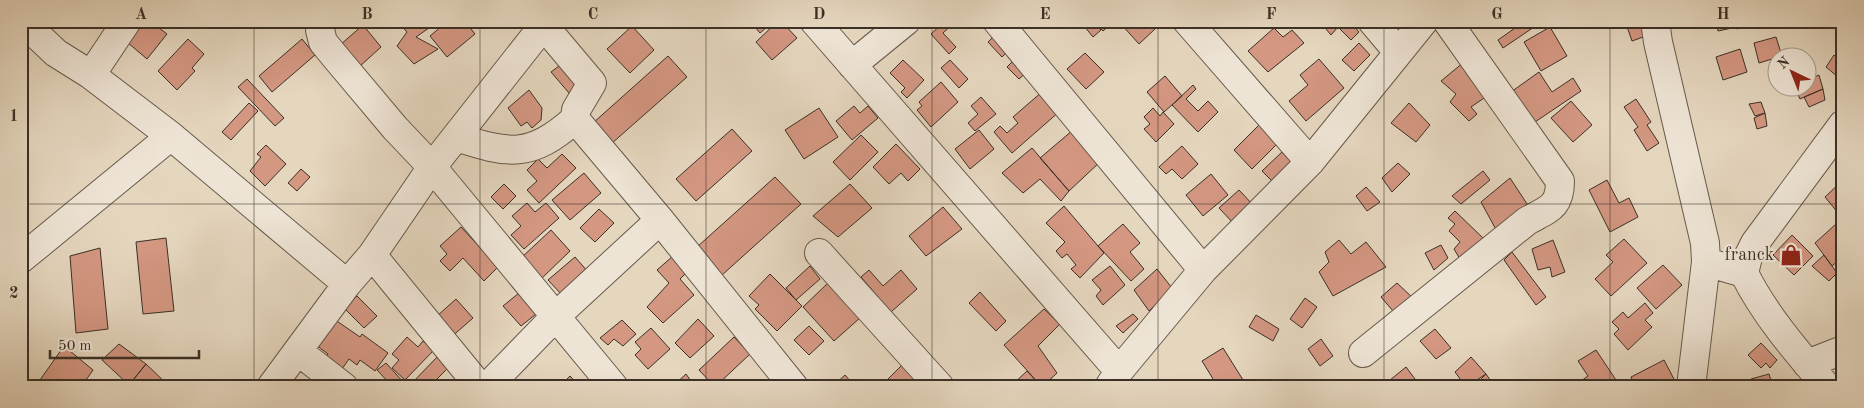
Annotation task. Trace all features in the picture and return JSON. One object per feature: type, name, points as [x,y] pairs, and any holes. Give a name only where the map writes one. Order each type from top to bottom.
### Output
[{"type":"street","points":[[22,21],[56,53],[91,75],[171,136],[347,284]]},
{"type":"street","points":[[91,75],[127,21]]},
{"type":"street","points":[[322,21],[320,30],[323,42],[395,128],[432,167],[614,387]]},
{"type":"street","points":[[814,21],[1114,379],[1203,270],[1310,162],[1424,21]]},
{"type":"street","points":[[852,65],[906,21]]},
{"type":"street","points":[[997,21],[1203,270]]},
{"type":"street","points":[[1187,21],[1310,162]]},
{"type":"street","points":[[1372,21],[1398,52]]},
{"type":"street","points":[[1364,353],[1527,221],[1552,206],[1560,196],[1560,181],[1447,21]]},
{"type":"street","points":[[1656,21],[1658,42],[1705,242],[1706,262],[1691,387]]},
{"type":"street","points":[[271,387],[299,352],[347,284],[372,255],[432,167],[546,23],[592,83],[576,110],[575,119],[553,139],[521,149],[496,150],[456,137]]},
{"type":"street","points":[[575,119],[660,220],[794,387]]},
{"type":"street","points":[[1827,387],[1807,364],[1752,289],[1744,273],[1748,257],[1755,243],[1843,124]]},
{"type":"street","points":[[21,259],[171,136]]},
{"type":"street","points":[[487,387],[556,316],[660,220]]},
{"type":"street","points":[[819,253],[940,387]]},
{"type":"street","points":[[372,255],[480,387]]},
{"type":"street","points":[[1706,262],[1744,273]]},
{"type":"street","points":[[1807,364],[1843,350]]},
{"type":"street","points":[[299,352],[344,387]]},
{"type":"building","points":[[144,21],[150,21],[167,34],[147,59],[127,42]]},
{"type":"building","points":[[397,21],[439,21],[416,37],[438,49],[414,64],[397,46],[407,32]]},
{"type":"building","points":[[448,21],[465,21],[475,34],[447,57],[430,36]]},
{"type":"building","points":[[750,21],[774,21],[760,33]]},
{"type":"building","points":[[778,21],[781,21],[797,38],[772,60],[756,42]]},
{"type":"building","points":[[830,21],[848,21],[838,30]]},
{"type":"building","points":[[945,21],[956,21],[943,33],[956,47],[949,54],[931,34]]},
{"type":"building","points":[[1080,21],[1094,21],[1101,30],[1093,37]]},
{"type":"building","points":[[1094,21],[1113,21],[1113,22],[1103,31]]},
{"type":"building","points":[[1124,21],[1147,21],[1155,29],[1139,44],[1121,24]]},
{"type":"building","points":[[1334,21],[1349,21],[1359,32],[1351,40],[1338,27],[1331,35],[1326,29]]},
{"type":"building","points":[[1525,21],[1543,21],[1503,48],[1498,40]]},
{"type":"building","points":[[1625,21],[1641,21],[1646,36],[1632,41]]},
{"type":"building","points":[[1716,21],[1730,21],[1732,28],[1718,31]]},
{"type":"building","points":[[1735,21],[1760,21],[1760,22],[1737,29]]},
{"type":"building","points":[[363,25],[381,47],[359,67],[340,45]]},
{"type":"building","points":[[632,26],[654,50],[630,73],[607,49]]},
{"type":"building","points":[[1550,27],[1567,56],[1541,71],[1524,42]]},
{"type":"building","points":[[1274,28],[1283,37],[1292,30],[1304,43],[1268,72],[1248,51]]},
{"type":"building","points":[[997,33],[1011,48],[1002,57],[988,42]]},
{"type":"building","points":[[1843,35],[1843,59],[1837,52]]},
{"type":"building","points":[[1776,37],[1779,48],[1766,48],[1766,61],[1759,63],[1754,43]]},
{"type":"building","points":[[188,39],[204,54],[192,68],[195,71],[177,90],[158,71]]},
{"type":"building","points":[[302,39],[315,55],[272,92],[259,76]]},
{"type":"building","points":[[1359,43],[1370,55],[1354,71],[1342,60]]},
{"type":"building","points":[[1740,49],[1747,72],[1723,80],[1716,57]]},
{"type":"building","points":[[1085,53],[1104,72],[1086,89],[1067,69]]},
{"type":"building","points":[[1834,55],[1843,64],[1843,74],[1838,77],[1826,67]]},
{"type":"building","points":[[668,56],[687,77],[611,144],[593,123]]},
{"type":"building","points":[[1016,58],[1028,71],[1019,79],[1007,67]]},
{"type":"building","points":[[1319,59],[1344,88],[1306,121],[1289,101],[1308,85],[1300,75]]},
{"type":"building","points":[[903,60],[924,80],[907,98],[901,92],[905,88],[890,73]]},
{"type":"building","points":[[950,60],[968,79],[959,88],[941,68]]},
{"type":"building","points":[[1464,62],[1490,94],[1471,107],[1477,114],[1469,121],[1450,102],[1456,94],[1441,81]]},
{"type":"building","points":[[559,66],[577,86],[569,93],[551,72]]},
{"type":"building","points":[[1539,72],[1552,92],[1573,78],[1581,91],[1532,124],[1511,92]]},
{"type":"building","points":[[1819,75],[1823,89],[1816,92],[1816,76]]},
{"type":"building","points":[[1165,76],[1182,96],[1164,112],[1147,92]]},
{"type":"building","points":[[247,79],[284,118],[275,126],[238,87]]},
{"type":"building","points":[[941,82],[958,102],[931,127],[917,110],[922,106],[919,102]]},
{"type":"building","points":[[1193,85],[1196,89],[1186,99],[1198,111],[1208,101],[1218,112],[1198,132],[1172,105]]},
{"type":"building","points":[[1823,89],[1825,100],[1809,107],[1804,98],[1816,98],[1816,92]]},
{"type":"building","points":[[529,90],[542,108],[541,120],[532,128],[527,122],[521,126],[508,108]]},
{"type":"building","points":[[1043,91],[1060,111],[1012,153],[994,132],[1000,126],[1007,133],[1018,123],[1013,117]]},
{"type":"building","points":[[981,97],[996,114],[975,131],[968,123],[978,114],[971,106]]},
{"type":"building","points":[[1636,99],[1651,122],[1647,125],[1659,143],[1647,151],[1634,130],[1638,127],[1624,107]]},
{"type":"building","points":[[1571,101],[1592,125],[1573,142],[1551,118]]},
{"type":"building","points":[[1761,102],[1765,113],[1755,116],[1749,104]]},
{"type":"building","points":[[249,103],[258,111],[231,140],[222,132]]},
{"type":"building","points":[[1409,103],[1430,125],[1416,142],[1391,123]]},
{"type":"building","points":[[854,106],[860,113],[868,106],[878,118],[852,140],[836,121]]},
{"type":"building","points":[[819,108],[838,137],[804,159],[785,130]]},
{"type":"building","points":[[1153,108],[1160,116],[1163,112],[1174,124],[1156,142],[1144,129],[1150,124],[1144,117]]},
{"type":"building","points":[[1765,113],[1767,126],[1757,129],[1754,118]]},
{"type":"building","points":[[1260,124],[1278,143],[1252,169],[1234,150]]},
{"type":"building","points":[[732,129],[752,151],[696,201],[676,179]]},
{"type":"building","points":[[979,130],[994,149],[970,169],[955,149]]},
{"type":"building","points":[[1073,130],[1101,161],[1069,191],[1040,158]]},
{"type":"building","points":[[861,135],[878,152],[850,180],[833,162]]},
{"type":"building","points":[[896,144],[920,169],[908,181],[901,173],[889,184],[873,167]]},
{"type":"building","points":[[266,145],[286,164],[265,186],[250,171],[261,157],[257,154]]},
{"type":"building","points":[[1182,146],[1198,164],[1182,179],[1172,169],[1166,174],[1159,167]]},
{"type":"building","points":[[1032,148],[1069,191],[1061,201],[1040,179],[1023,193],[1002,173]]},
{"type":"building","points":[[1282,152],[1300,172],[1281,190],[1262,171]]},
{"type":"building","points":[[562,154],[576,168],[539,203],[527,190],[537,181],[527,170],[538,159],[547,168]]},
{"type":"building","points":[[1398,163],[1410,174],[1392,192],[1382,178]]},
{"type":"building","points":[[301,169],[310,177],[297,191],[288,183]]},
{"type":"building","points":[[1483,171],[1490,180],[1461,204],[1452,196]]},
{"type":"building","points":[[584,173],[601,193],[570,220],[552,200]]},
{"type":"building","points":[[1211,174],[1228,195],[1203,216],[1186,195]]},
{"type":"building","points":[[775,177],[801,204],[722,275],[697,247]]},
{"type":"building","points":[[1510,178],[1535,216],[1500,237],[1481,202]]},
{"type":"building","points":[[1607,180],[1619,203],[1629,198],[1638,217],[1610,232],[1589,190]]},
{"type":"building","points":[[1843,180],[1843,219],[1825,197]]},
{"type":"building","points":[[504,184],[516,196],[503,209],[491,197]]},
{"type":"building","points":[[850,184],[872,208],[838,237],[813,216]]},
{"type":"building","points":[[1366,187],[1380,202],[1367,211],[1356,196]]},
{"type":"building","points":[[1239,190],[1254,206],[1235,225],[1219,208]]},
{"type":"building","points":[[527,203],[535,212],[546,203],[559,218],[524,249],[511,235],[521,226],[512,216]]},
{"type":"building","points":[[1064,206],[1104,253],[1080,278],[1071,269],[1076,265],[1067,254],[1062,258],[1056,251],[1065,242],[1046,223]]},
{"type":"building","points":[[943,207],[962,229],[926,256],[909,236]]},
{"type":"building","points":[[599,209],[614,223],[595,242],[580,228]]},
{"type":"building","points":[[1455,211],[1484,239],[1460,259],[1454,249],[1460,242],[1449,231],[1455,224],[1448,218]]},
{"type":"building","points":[[1123,224],[1140,243],[1130,252],[1144,269],[1131,281],[1098,246]]},
{"type":"building","points":[[1836,224],[1843,232],[1843,257],[1832,266],[1815,243]]},
{"type":"building","points":[[461,227],[498,267],[484,281],[463,258],[450,271],[440,261],[447,254],[440,246]]},
{"type":"building","points":[[551,230],[570,251],[540,280],[520,259]]},
{"type":"building","points":[[1792,235],[1813,256],[1794,275],[1773,255]]},
{"type":"building","points":[[166,238],[174,311],[143,314],[136,242]]},
{"type":"building","points":[[1624,239],[1647,263],[1611,296],[1595,279],[1613,262],[1606,255]]},
{"type":"building","points":[[1339,240],[1351,254],[1366,242],[1386,267],[1333,296],[1319,272],[1329,262],[1325,252]]},
{"type":"building","points":[[1553,240],[1565,272],[1552,277],[1550,267],[1538,270],[1532,249]]},
{"type":"building","points":[[1441,245],[1448,258],[1434,270],[1425,253]]},
{"type":"building","points":[[100,248],[108,329],[76,333],[70,256]]},
{"type":"building","points":[[1512,252],[1546,297],[1536,305],[1504,260]]},
{"type":"building","points":[[1824,255],[1837,273],[1829,281],[1812,266]]},
{"type":"building","points":[[673,256],[686,273],[680,279],[694,295],[663,323],[647,307],[669,283],[657,270]]},
{"type":"building","points":[[575,257],[589,273],[563,296],[548,280]]},
{"type":"building","points":[[1663,265],[1682,285],[1656,309],[1637,288]]},
{"type":"building","points":[[810,266],[820,279],[796,300],[786,288]]},
{"type":"building","points":[[1110,266],[1125,285],[1103,305],[1096,296],[1101,290],[1092,280]]},
{"type":"building","points":[[1157,269],[1172,288],[1149,311],[1134,290]]},
{"type":"building","points":[[869,270],[883,286],[901,270],[917,289],[891,312],[861,277]]},
{"type":"building","points":[[770,274],[802,306],[777,331],[755,309],[759,305],[749,296]]},
{"type":"building","points":[[829,282],[861,317],[834,341],[803,307]]},
{"type":"building","points":[[1397,283],[1415,300],[1399,318],[1381,297]]},
{"type":"building","points":[[980,292],[1006,321],[996,331],[969,303]]},
{"type":"building","points":[[519,293],[536,314],[521,326],[503,306]]},
{"type":"building","points":[[357,296],[377,316],[364,328],[344,308]]},
{"type":"building","points":[[1305,298],[1317,307],[1302,328],[1290,319]]},
{"type":"building","points":[[456,299],[473,318],[449,339],[436,317]]},
{"type":"building","points":[[1645,303],[1653,313],[1645,320],[1652,327],[1628,350],[1614,334],[1619,329],[1612,322],[1623,312],[1628,318]]},
{"type":"building","points":[[1044,309],[1060,324],[1038,346],[1057,373],[1042,387],[1004,345]]},
{"type":"building","points":[[1133,314],[1138,319],[1123,333],[1116,326]]},
{"type":"building","points":[[1256,315],[1279,329],[1273,341],[1249,327]]},
{"type":"building","points":[[331,317],[360,337],[362,334],[388,353],[375,371],[360,360],[357,365],[349,359],[337,376],[321,364],[328,354],[312,342]]},
{"type":"building","points":[[698,319],[714,336],[690,358],[675,343]]},
{"type":"building","points":[[622,320],[636,334],[623,346],[614,339],[608,345],[600,338]]},
{"type":"building","points":[[809,326],[824,341],[809,355],[794,340]]},
{"type":"building","points":[[651,328],[670,349],[648,369],[635,355],[641,349],[635,342]]},
{"type":"building","points":[[1435,329],[1451,348],[1436,359],[1420,341]]},
{"type":"building","points":[[407,337],[418,347],[423,341],[433,351],[405,380],[392,368],[399,360],[392,354]]},
{"type":"building","points":[[734,337],[750,354],[715,387],[699,370]]},
{"type":"building","points":[[1321,339],[1333,356],[1320,366],[1308,349]]},
{"type":"building","points":[[1761,343],[1777,360],[1770,368],[1766,363],[1761,368],[1748,355]]},
{"type":"building","points":[[119,344],[146,364],[129,385],[102,360]]},
{"type":"building","points":[[64,346],[93,370],[81,387],[35,387]]},
{"type":"building","points":[[1223,348],[1245,383],[1239,387],[1218,387],[1202,361]]},
{"type":"building","points":[[1596,350],[1620,387],[1585,387],[1581,381],[1588,376],[1578,361]]},
{"type":"building","points":[[440,354],[451,365],[429,387],[416,387],[412,383]]},
{"type":"building","points":[[1471,357],[1486,374],[1466,387],[1455,372]]},
{"type":"building","points":[[1664,360],[1676,383],[1669,387],[1635,387],[1631,377]]},
{"type":"building","points":[[386,363],[405,384],[402,387],[388,387],[391,385],[377,370]]},
{"type":"building","points":[[146,364],[170,387],[133,387],[129,385]]},
{"type":"building","points":[[902,365],[924,387],[889,387],[885,382]]},
{"type":"building","points":[[1406,367],[1421,387],[1384,387],[1384,385]]},
{"type":"building","points":[[1027,371],[1042,387],[1016,387],[1013,384]]},
{"type":"building","points":[[686,374],[695,387],[672,387]]},
{"type":"building","points":[[1486,374],[1495,387],[1473,387]]},
{"type":"building","points":[[1769,374],[1773,387],[1753,387],[1751,379]]},
{"type":"building","points":[[845,375],[852,383],[848,387],[832,387]]},
{"type":"building","points":[[570,376],[580,387],[559,387]]},
{"type":"place","name":"franck","points":[[1791,255]]}]
